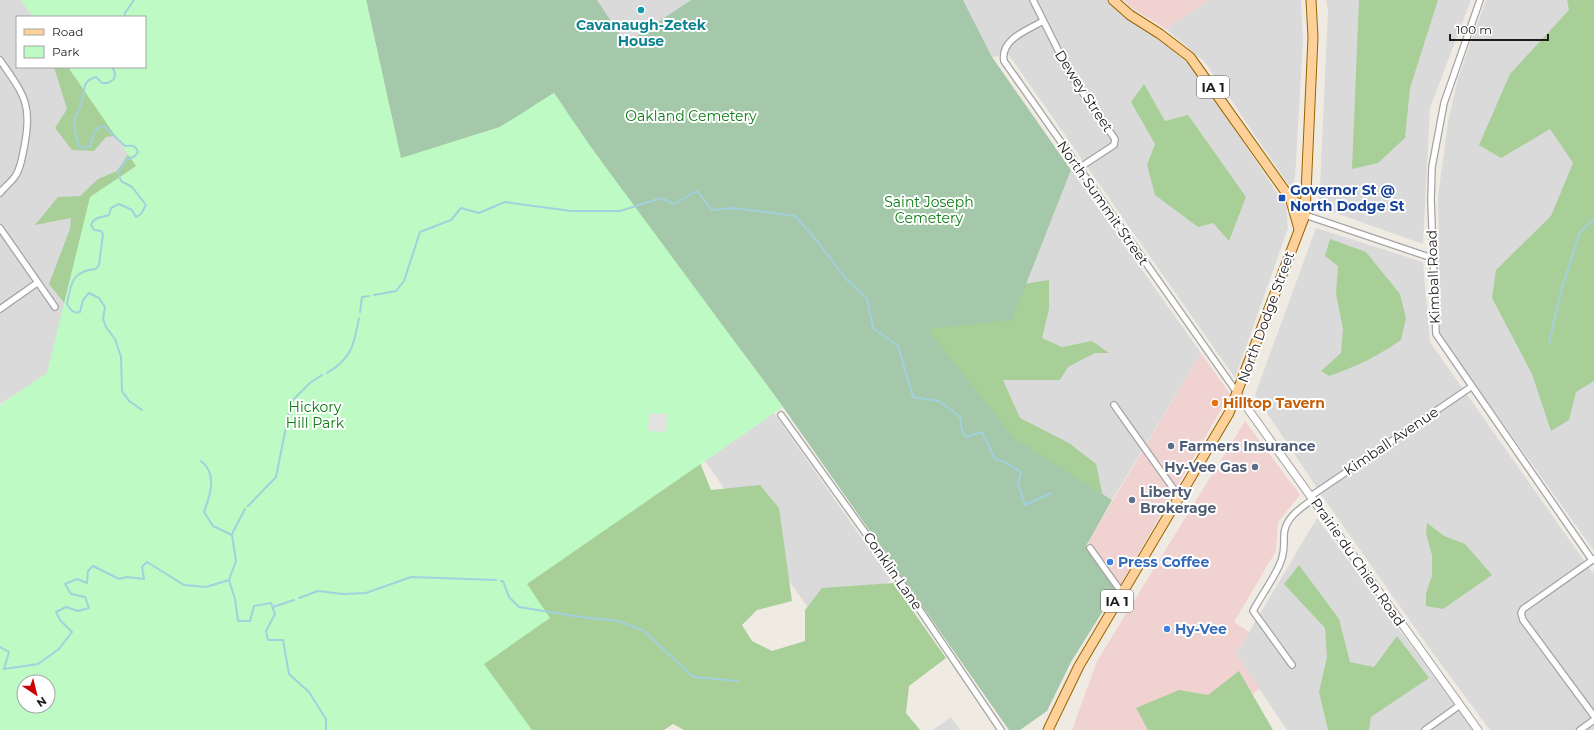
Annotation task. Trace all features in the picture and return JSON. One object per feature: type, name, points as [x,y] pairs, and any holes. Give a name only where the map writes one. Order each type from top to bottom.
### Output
[{"type":"main road","name":"IA 1","points":[[1113,0],[1130,15],[1164,37],[1190,57],[1290,198],[1296,202],[1305,215]]},
{"type":"main road","name":"North Dodge Street","points":[[1048,730],[1079,666],[1180,498],[1238,395],[1305,215],[1313,38],[1311,0]]},
{"type":"main road","points":[[1299,229],[1290,198],[1299,195],[1306,187]]},
{"type":"street","name":"Dewey Street","points":[[1033,0],[1071,76],[1115,139],[1114,145],[1079,168]]},
{"type":"street","name":"Kimball Road","points":[[1480,0],[1448,90],[1441,117],[1431,188],[1432,258],[1436,334],[1593,560]]},
{"type":"street","name":"North Summit Street","points":[[1043,21],[1008,43],[1003,52],[1004,60],[1238,395]]},
{"type":"street","points":[[0,60],[21,91],[25,100],[28,118],[19,169],[11,182],[0,193]]},
{"type":"street","points":[[1305,215],[1432,258]]},
{"type":"street","points":[[0,228],[55,307]]},
{"type":"street","points":[[0,309],[37,283]]},
{"type":"street","name":"Kimball Avenue","points":[[1292,664],[1252,611],[1280,565],[1285,548],[1284,534],[1288,522],[1295,512],[1312,497],[1471,386]]},
{"type":"street","name":"Prairie du Chien Road","points":[[1238,395],[1478,730]]},
{"type":"street","points":[[1114,405],[1180,498]]},
{"type":"street","name":"Conklin Lane","points":[[782,415],[907,591],[1001,730]]},
{"type":"street","points":[[1090,548],[1122,593]]},
{"type":"street","points":[[1593,560],[1523,609],[1521,613],[1523,620],[1594,716]]},
{"type":"street","points":[[1425,730],[1460,705]]},
{"type":"street","points":[[1580,730],[1594,720]]},
{"type":"shaded area","points":[[0,0],[21,0],[32,16],[16,16],[16,68],[69,68],[137,166],[47,374],[0,404]]},
{"type":"shaded area","points":[[597,0],[691,0],[626,43]]},
{"type":"shaded area","points":[[963,0],[1107,0],[1121,15],[1159,38],[1193,68],[1286,206],[1288,228],[1235,378],[1009,55],[992,57]]},
{"type":"shaded area","points":[[1123,0],[1209,0],[1166,29],[1130,7]]},
{"type":"shaded area","points":[[1209,0],[1301,0],[1303,41],[1295,179],[1291,188],[1205,62],[1166,29]]},
{"type":"shaded area","points":[[1326,0],[1471,0],[1430,108],[1423,244],[1319,207],[1328,10]]},
{"type":"shaded area","points":[[1486,0],[1579,0],[1594,21],[1594,551],[1440,335],[1438,197],[1448,122],[1458,78]]},
{"type":"shaded area","points":[[1071,170],[1201,353],[1112,500],[1014,438],[928,328],[1012,320]]},
{"type":"shaded area","points":[[1316,228],[1423,262],[1430,342],[1592,572],[1594,571],[1594,730],[1490,730],[1432,652],[1325,500],[1255,395]]},
{"type":"shaded area","points":[[1201,353],[1230,394],[1119,587],[1088,542]]},
{"type":"shaded area","points":[[649,413],[667,414],[666,432],[648,431]]},
{"type":"shaded area","points":[[774,413],[891,580],[823,629],[705,461]]},
{"type":"shaded area","points":[[1245,421],[1300,495],[1278,522],[1276,551],[1234,622],[1249,632],[1236,654],[1260,689],[1214,720],[1221,730],[1072,730],[1097,661]]},
{"type":"shaded area","points":[[1317,518],[1473,730],[1287,730],[1236,654]]},
{"type":"shaded area","points":[[951,717],[960,730],[933,730]]},
{"type":"green space","name":"Hickory Hill Park","points":[[21,0],[366,0],[401,158],[500,127],[554,93],[590,146],[783,407],[527,584],[550,618],[484,664],[532,730],[0,730],[0,405],[47,373],[90,197],[136,166],[69,68],[146,68],[146,16],[32,16]]},
{"type":"green space","name":"Saint Joseph Cemetery","points":[[366,0],[597,0],[626,43],[691,0],[963,0],[992,57],[1071,170],[1012,320],[928,329],[1014,438],[1112,500],[1086,546],[1116,590],[1071,662],[1047,711],[1020,730],[1009,730],[783,407],[590,146],[554,93],[500,127],[401,159]]},
{"type":"green space","points":[[1359,0],[1438,0],[1410,88],[1405,138],[1378,163],[1352,169]]},
{"type":"green space","points":[[1567,0],[1594,0],[1594,381],[1576,392],[1569,420],[1551,431],[1532,374],[1492,298],[1496,270],[1551,216],[1573,163],[1550,129],[1501,158],[1479,145],[1510,74],[1569,10]]},
{"type":"green space","name":"Hickory Hill Park","points":[[54,68],[135,68],[404,87],[386,111],[406,162],[505,129],[519,105],[551,106],[577,114],[577,142],[595,161],[622,152],[1017,285],[1049,280],[1049,309],[1042,338],[1062,347],[1092,341],[1109,353],[1095,353],[1068,367],[1060,380],[1003,380],[1020,418],[1069,443],[1096,464],[1105,506],[770,288],[695,450],[711,490],[760,485],[779,508],[792,601],[757,610],[742,625],[752,641],[772,651],[805,641],[805,610],[822,588],[893,583],[946,658],[909,686],[906,713],[920,730],[684,730],[673,724],[664,730],[0,730],[70,310],[49,284],[70,229],[71,218],[35,225],[58,197],[80,196],[98,179],[117,171],[135,144],[129,134],[106,137],[94,151],[72,150],[55,128],[67,109]]},
{"type":"green space","points":[[1144,84],[1165,121],[1188,115],[1246,197],[1229,241],[1213,223],[1198,227],[1155,195],[1147,165],[1155,144],[1131,102]]},
{"type":"green space","points":[[1330,239],[1366,252],[1400,294],[1406,318],[1401,340],[1366,361],[1329,376],[1321,371],[1341,353],[1343,329],[1336,294],[1338,266],[1325,256]]},
{"type":"green space","points":[[1427,523],[1444,536],[1465,544],[1492,575],[1443,609],[1426,606],[1426,593],[1432,576],[1432,555],[1426,534]]},
{"type":"green space","points":[[1299,565],[1339,619],[1350,662],[1374,667],[1397,636],[1429,678],[1371,717],[1369,730],[1328,730],[1319,692],[1327,657],[1325,628],[1284,584]]},
{"type":"green space","points":[[1239,671],[1273,730],[1148,730],[1136,708],[1179,690],[1208,695]]},
{"type":"waterway","points":[[125,16],[125,13],[134,0]]},
{"type":"waterway","points":[[112,68],[115,73],[114,79],[108,83],[102,83],[96,77],[86,83],[82,103],[75,119],[77,139],[79,146],[85,148],[90,146],[95,131],[104,126],[125,146],[133,146],[136,148],[138,152],[135,156],[125,161],[118,173],[121,181],[132,187],[146,205],[141,214],[136,217],[132,210],[119,204],[111,208],[109,215],[96,219],[92,222],[91,225],[94,230],[101,231],[103,234],[99,265],[96,269],[88,270],[77,275],[72,284],[67,304],[72,311],[80,312],[83,300],[89,293],[99,298],[105,307],[103,319],[106,327],[115,339],[121,357],[122,391],[129,401],[142,410]]},
{"type":"waterway","points":[[374,295],[396,291],[404,281],[420,232],[451,220],[461,208],[479,213],[505,202],[571,211],[620,211],[661,198],[674,204],[697,191],[712,210],[735,208],[795,216],[818,242],[846,279],[867,298],[873,328],[898,346],[913,397],[939,401],[960,417],[962,431],[966,437],[982,432],[995,459],[1005,462],[1021,472],[1018,484],[1025,505],[1051,493]]},
{"type":"waterway","points":[[1549,343],[1561,291],[1580,232],[1594,219]]},
{"type":"waterway","points":[[360,312],[362,297],[369,296]]},
{"type":"waterway","points":[[327,373],[342,362],[347,356],[353,343],[359,318]]},
{"type":"waterway","points":[[248,506],[276,477],[291,402],[310,383],[322,375]]},
{"type":"waterway","points":[[0,647],[9,652],[4,669],[38,664],[59,649],[72,632],[60,620],[56,612],[66,607],[78,611],[89,608],[85,597],[71,594],[65,584],[77,579],[87,583],[88,571],[93,566],[119,579],[127,577],[144,579],[142,567],[147,562],[184,585],[206,587],[229,580],[236,561],[232,535],[213,526],[204,512],[210,492],[211,479],[206,466],[201,461]]},
{"type":"waterway","points":[[232,534],[245,509]]},
{"type":"waterway","points":[[299,598],[318,591],[343,594],[366,593],[411,577],[496,580]]},
{"type":"waterway","points":[[229,580],[235,599],[238,621],[250,621],[254,606],[271,603],[275,614],[266,631],[268,640],[283,640],[289,674],[309,692],[326,719],[326,730]]},
{"type":"waterway","points":[[501,581],[503,581],[509,597],[519,607],[574,616],[618,621],[643,630],[693,677],[738,681]]},
{"type":"waterway","points":[[273,607],[294,600]]},
{"type":"place","name":"Cavanaugh-Zetek House","points":[[641,10]]},
{"type":"place","name":"Governor St @ North Dodge St","points":[[1282,198]]},
{"type":"place","name":"Hilltop Tavern","points":[[1215,403]]},
{"type":"place","name":"Farmers Insurance","points":[[1171,446]]},
{"type":"place","name":"Hy-Vee Gas","points":[[1255,467]]},
{"type":"place","name":"Liberty Brokerage","points":[[1132,500]]},
{"type":"place","name":"Press Coffee","points":[[1110,562]]},
{"type":"place","name":"Hy-Vee","points":[[1167,629]]},
{"type":"park label","name":"Oakland Cemetery","points":[[691,116]]}]
